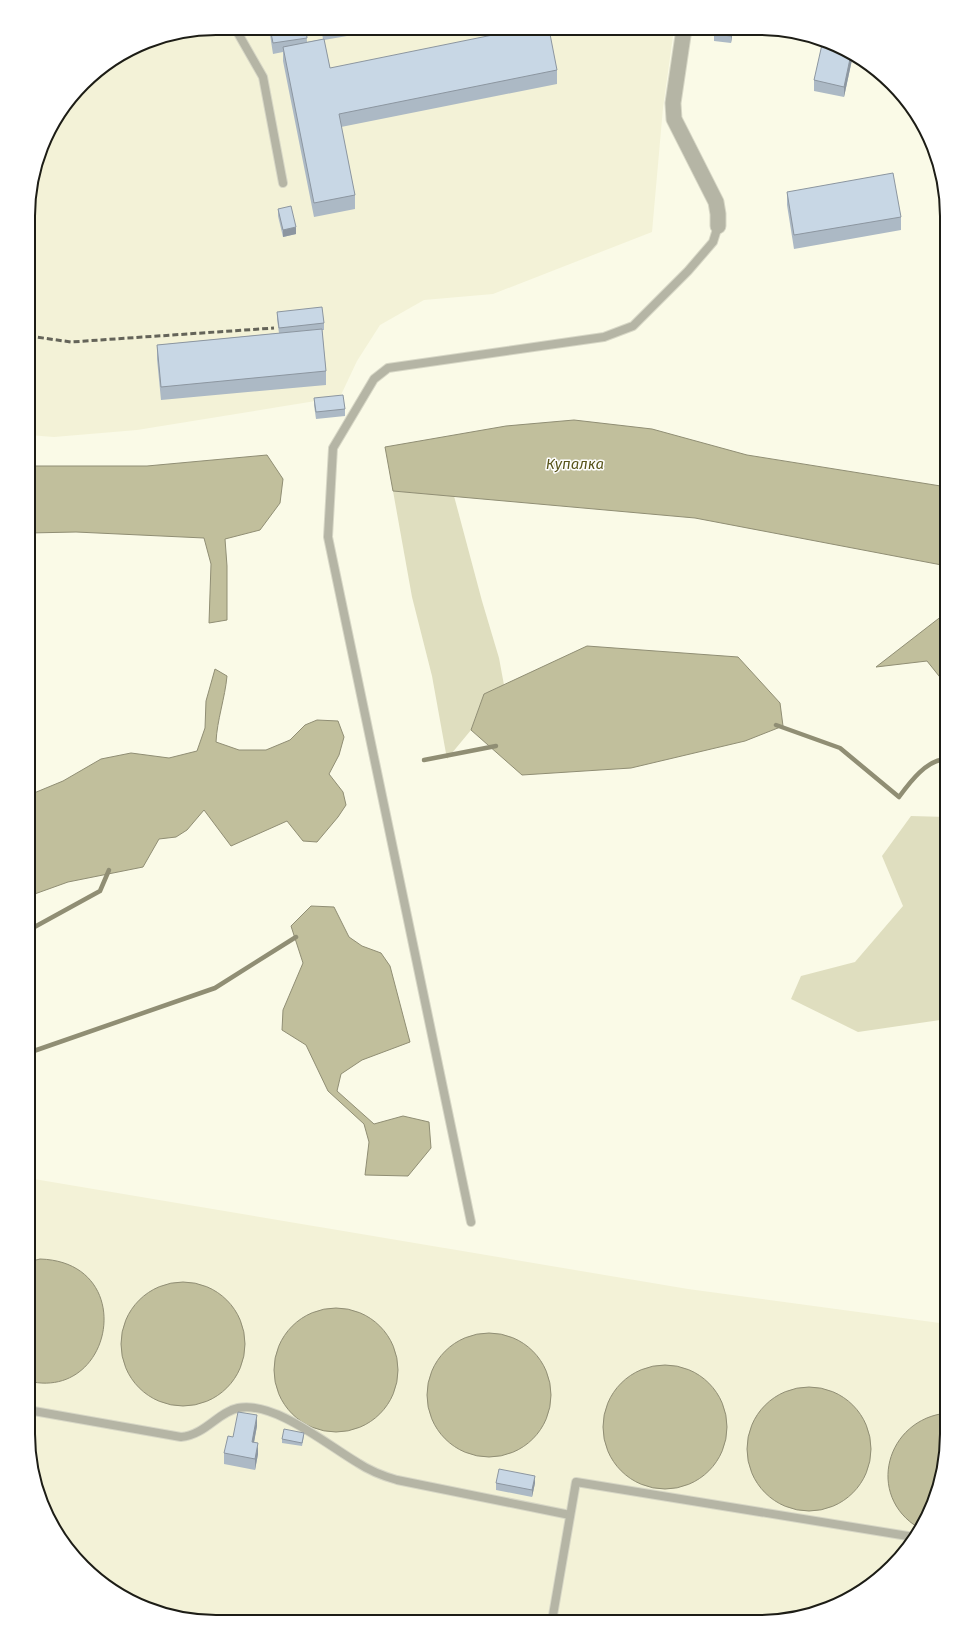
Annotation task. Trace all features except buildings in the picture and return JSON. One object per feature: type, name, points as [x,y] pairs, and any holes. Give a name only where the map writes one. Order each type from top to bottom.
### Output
[{"type":"street","points":[[683,35],[673,103],[674,119],[716,202],[718,226]]},
{"type":"lane","points":[[239,35],[263,77],[283,183]]},
{"type":"lane","points":[[471,1222],[328,537],[333,448],[374,379],[388,368],[604,337],[633,326],[688,271],[713,242],[718,226]]},
{"type":"lane","points":[[35,1411],[182,1437],[197,1433],[238,1408],[256,1408],[280,1416],[314,1435],[367,1469],[386,1477],[570,1515]]},
{"type":"lane","points":[[553,1615],[576,1482],[908,1536]]},
{"type":"shaded area","points":[[204,35],[673,35],[663,108],[652,232],[493,294],[424,300],[380,325],[357,361],[340,397],[137,430],[54,437],[35,435],[35,204],[38,181],[49,147],[59,125],[72,106],[88,88],[106,72],[125,59],[169,41]]},
{"type":"shaded area","points":[[393,491],[454,496],[499,658],[504,685],[484,694],[471,730],[447,759],[432,676],[412,597]]},
{"type":"shaded area","points":[[911,816],[940,817],[940,1020],[858,1032],[791,999],[801,976],[855,962],[903,906],[882,856]]},
{"type":"shaded area","points":[[35,1179],[688,1289],[940,1323],[940,1446],[934,1481],[921,1514],[903,1544],[887,1562],[869,1578],[850,1591],[806,1609],[771,1615],[204,1615],[181,1612],[147,1601],[125,1591],[106,1578],[88,1562],[72,1544],[59,1524],[41,1481],[35,1446]]},
{"type":"water","name":"Купалка","points":[[574,420],[652,429],[747,455],[940,486],[940,565],[695,518],[393,491],[385,447],[506,426]]},
{"type":"water","points":[[267,455],[283,479],[280,503],[260,530],[225,539],[227,566],[227,620],[209,623],[211,564],[204,538],[76,532],[35,533],[35,466],[147,466]]},
{"type":"water","points":[[940,617],[940,677],[927,661],[876,667]]},
{"type":"water","points":[[587,646],[738,657],[780,703],[783,726],[745,741],[631,768],[522,775],[471,730],[484,694]]},
{"type":"water","points":[[215,669],[227,676],[216,742],[239,750],[266,750],[290,740],[305,725],[317,720],[338,721],[344,737],[339,755],[329,774],[343,792],[346,805],[317,842],[303,841],[287,821],[231,846],[204,810],[187,830],[176,837],[159,839],[143,867],[68,882],[35,894],[35,793],[63,781],[101,759],[131,753],[169,758],[197,751],[205,728],[206,701]]},
{"type":"water","points":[[311,906],[334,907],[349,937],[362,946],[381,953],[390,966],[410,1042],[362,1060],[341,1074],[337,1091],[374,1124],[403,1116],[429,1122],[431,1148],[408,1176],[365,1175],[369,1142],[364,1124],[328,1091],[306,1045],[282,1030],[283,1010],[303,963],[291,926]]},
{"type":"water","points":[[40,1259],[71,1266],[92,1282],[102,1304],[103,1329],[96,1352],[80,1371],[57,1382],[35,1381],[35,1260]]},
{"type":"water","points":[[183,1282],[207,1287],[227,1300],[240,1320],[245,1344],[240,1368],[227,1388],[207,1401],[183,1406],[159,1401],[139,1388],[126,1368],[121,1344],[126,1320],[139,1300],[159,1287]]},
{"type":"water","points":[[336,1308],[360,1313],[380,1326],[393,1346],[398,1370],[393,1394],[380,1414],[360,1427],[336,1432],[312,1427],[292,1414],[279,1394],[274,1370],[279,1346],[292,1326],[312,1313]]},
{"type":"water","points":[[489,1333],[513,1338],[533,1351],[546,1371],[551,1395],[546,1419],[533,1439],[513,1452],[489,1457],[465,1452],[445,1439],[432,1419],[427,1395],[432,1371],[445,1351],[465,1338]]},
{"type":"water","points":[[665,1365],[689,1370],[709,1383],[722,1403],[727,1427],[722,1451],[709,1471],[689,1484],[665,1489],[641,1484],[621,1471],[608,1451],[603,1427],[608,1403],[621,1383],[641,1370]]},
{"type":"water","points":[[809,1387],[833,1392],[853,1405],[866,1425],[871,1449],[866,1473],[853,1493],[833,1506],[809,1511],[785,1506],[765,1493],[752,1473],[747,1449],[752,1425],[765,1405],[785,1392]]},
{"type":"water","points":[[940,1415],[940,1446],[934,1481],[926,1503],[915,1525],[902,1514],[892,1497],[888,1479],[890,1461],[897,1444],[909,1429],[926,1418]]},
{"type":"waterway","points":[[776,725],[840,748],[899,797],[920,772],[926,767],[940,760]]},
{"type":"waterway","points":[[424,760],[496,746]]},
{"type":"waterway","points":[[35,927],[100,891],[109,870]]},
{"type":"waterway","points":[[35,1051],[215,988],[296,937]]},
{"type":"railway","points":[[35,337],[71,342],[274,328]]}]
